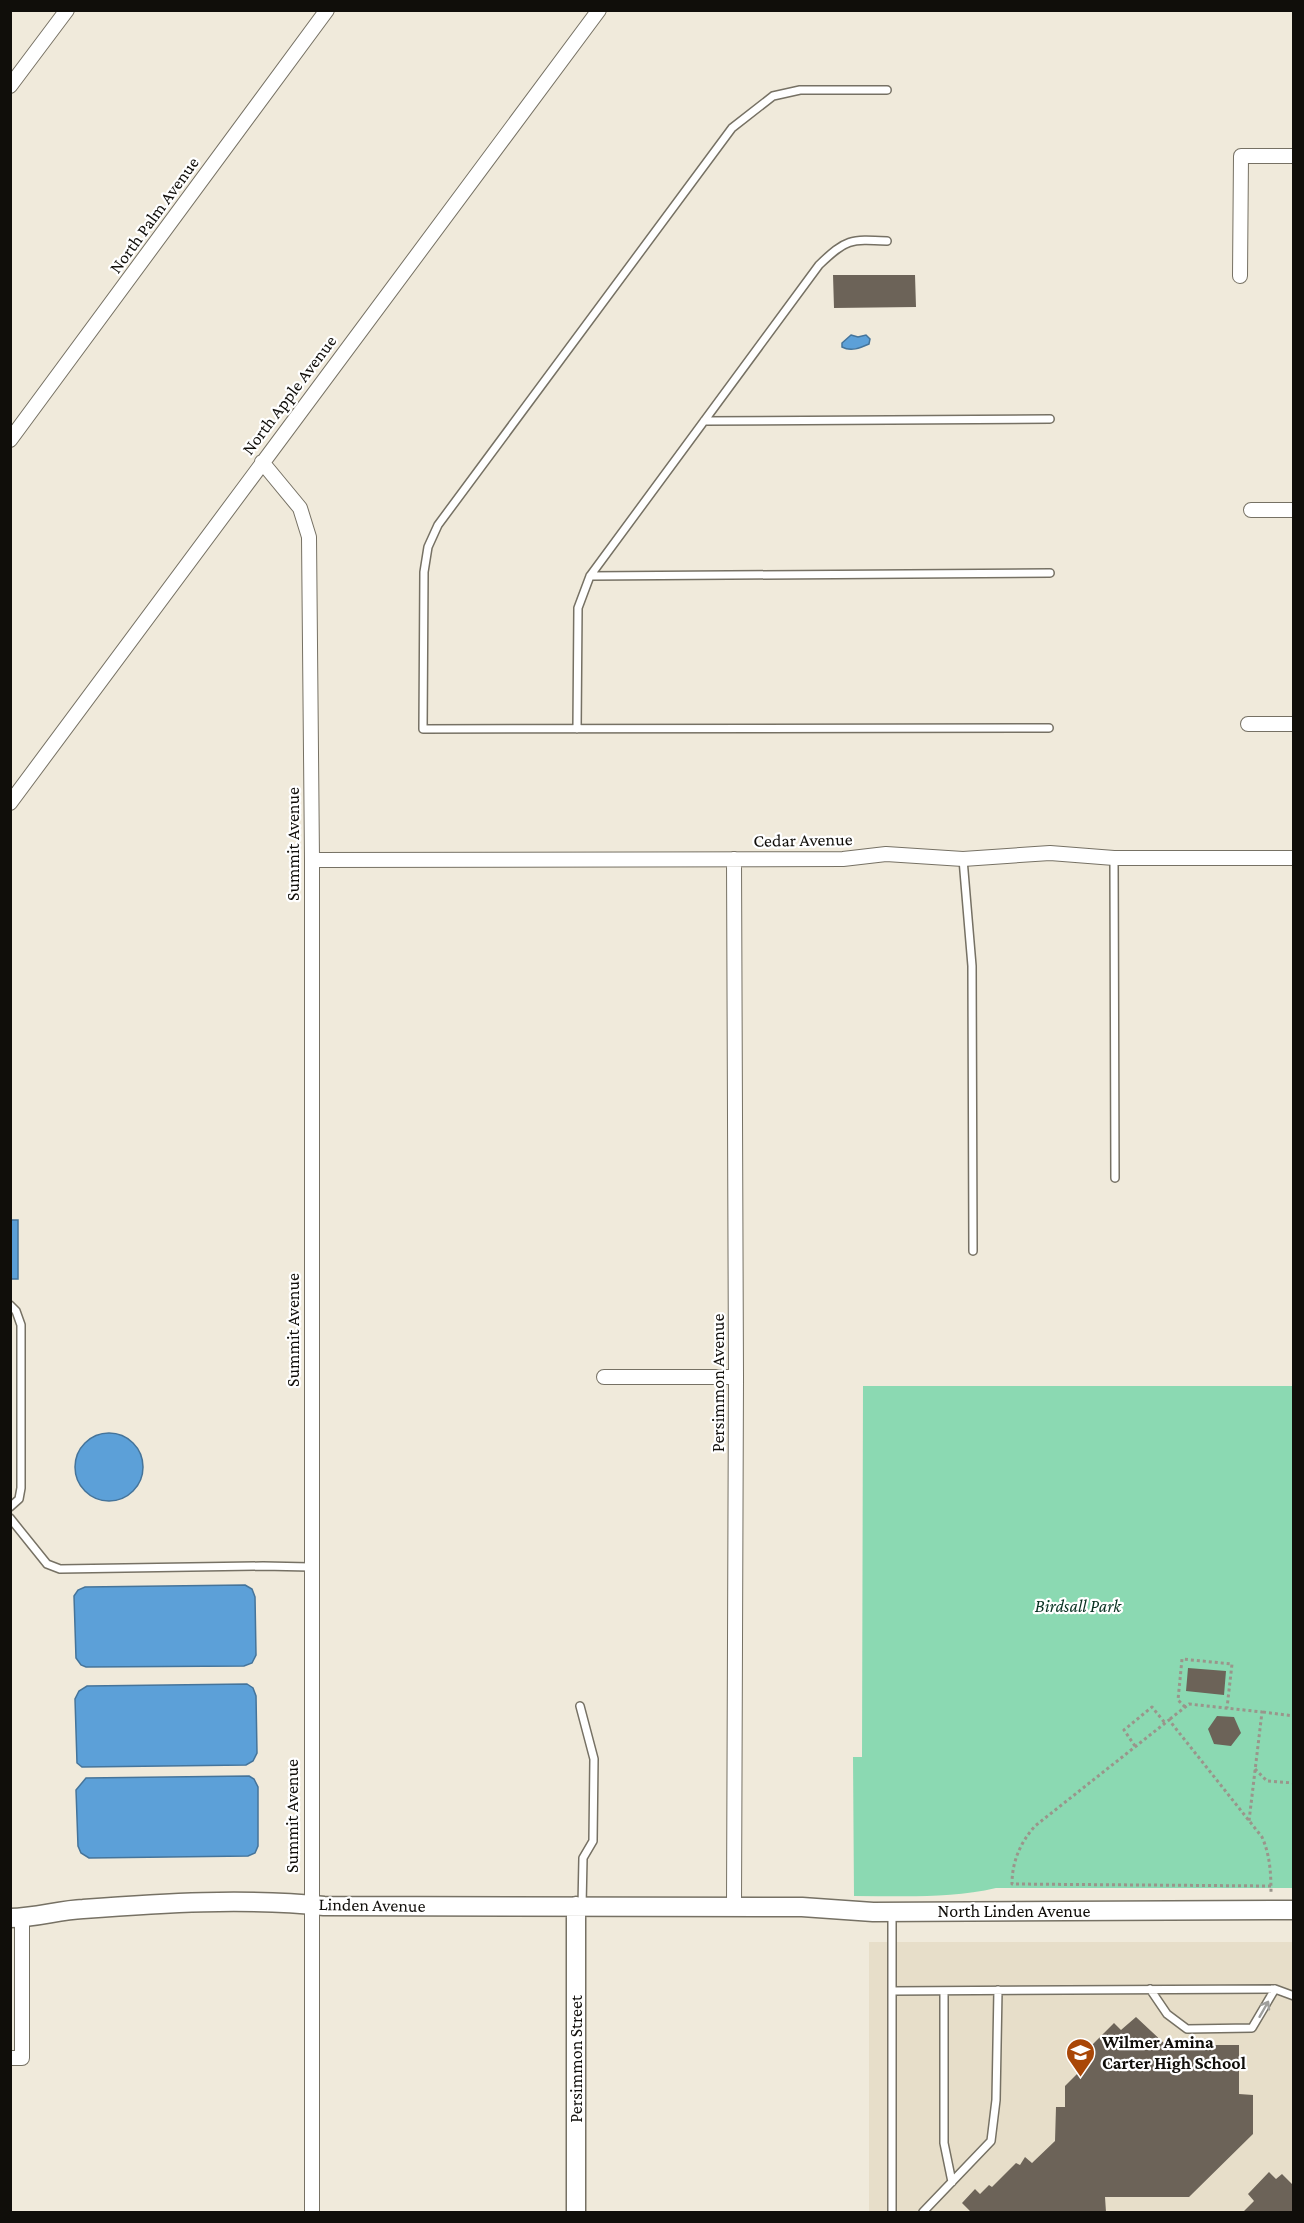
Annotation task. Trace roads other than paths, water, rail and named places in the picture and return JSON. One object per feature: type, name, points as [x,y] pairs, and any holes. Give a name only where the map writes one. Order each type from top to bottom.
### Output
[{"type":"street","points":[[10,86],[67,10]]},
{"type":"street","name":"North Palm Avenue","points":[[10,440],[327,10]]},
{"type":"street","name":"North Apple Avenue","points":[[10,803],[599,10]]},
{"type":"street","points":[[1240,276],[1241,156],[1293,156]]},
{"type":"street","name":"Summit Avenue","points":[[262,462],[300,508],[309,537],[312,860],[310,1567],[312,2212]]},
{"type":"street","points":[[1251,510],[1293,510]]},
{"type":"street","points":[[1248,724],[1293,724]]},
{"type":"street","name":"Cedar Avenue","points":[[312,860],[843,860],[886,854],[963,858],[1050,854],[1114,858],[1293,858]]},
{"type":"street","name":"Persimmon Avenue","points":[[734,860],[736,1377],[734,1906]]},
{"type":"street","points":[[604,1377],[736,1377]]},
{"type":"street","name":"Linden Avenue","points":[[16,1918],[64,1910],[168,1902],[310,1905],[734,1906]]},
{"type":"street","name":"Persimmon Street","points":[[576,2212],[579,1906]]},
{"type":"street","name":"North Linden Avenue","points":[[734,1906],[892,1912],[1293,1910]]},
{"type":"street","points":[[16,1918],[16,2058]]},
{"type":"lane","points":[[887,90],[800,90],[773,96],[732,128],[438,525],[428,547],[424,572],[423,729],[1049,728]]},
{"type":"lane","points":[[577,729],[578,608],[590,576],[826,258],[838,246],[856,239],[887,241]]},
{"type":"lane","points":[[704,421],[1050,419]]},
{"type":"lane","points":[[590,576],[1050,573]]},
{"type":"lane","points":[[963,858],[972,966],[973,1251]]},
{"type":"lane","points":[[1114,858],[1115,1178]]},
{"type":"lane","points":[[10,1305],[16,1311],[21,1325],[21,1477],[19,1498],[10,1507]]},
{"type":"lane","points":[[10,1518],[47,1564],[60,1569],[310,1567]]},
{"type":"lane","points":[[579,1906],[583,1858],[593,1840],[594,1759],[580,1706]]},
{"type":"lane","points":[[892,1912],[892,2212]]},
{"type":"lane","points":[[1150,1989],[1167,2014],[1186,2029],[1252,2028],[1275,1989]]},
{"type":"lane","points":[[892,1991],[1275,1989],[1293,1996]]},
{"type":"lane","points":[[923,2212],[991,2140],[994,2130],[998,1990]]},
{"type":"lane","points":[[944,1991],[944,2144],[952,2182]]},
{"type":"water","points":[[851,335],[858,337],[866,335],[870,339],[869,344],[852,349],[842,347],[842,343]]},
{"type":"water","points":[[10,1220],[18,1220],[18,1279],[11,1279]]},
{"type":"water","points":[[102,1433],[116,1433],[128,1438],[138,1448],[143,1467],[138,1486],[128,1496],[116,1501],[102,1501],[90,1496],[80,1486],[75,1474],[75,1460],[80,1448],[90,1438]]},
{"type":"water","points":[[245,1585],[252,1589],[255,1597],[256,1655],[252,1663],[244,1666],[86,1667],[81,1665],[76,1658],[74,1596],[78,1590],[85,1587]]},
{"type":"water","points":[[247,1684],[253,1688],[256,1696],[257,1753],[253,1761],[246,1765],[82,1767],[77,1763],[75,1699],[79,1691],[87,1686]]},
{"type":"water","points":[[249,1776],[254,1779],[258,1787],[258,1846],[255,1853],[248,1856],[89,1858],[81,1853],[78,1846],[76,1790],[86,1778]]},
{"type":"place","name":"Wilmer Amina Carter High School","points":[[1081,2078]]},
{"type":"park label","name":"Birdsall Park","points":[[1078,1606]]}]
